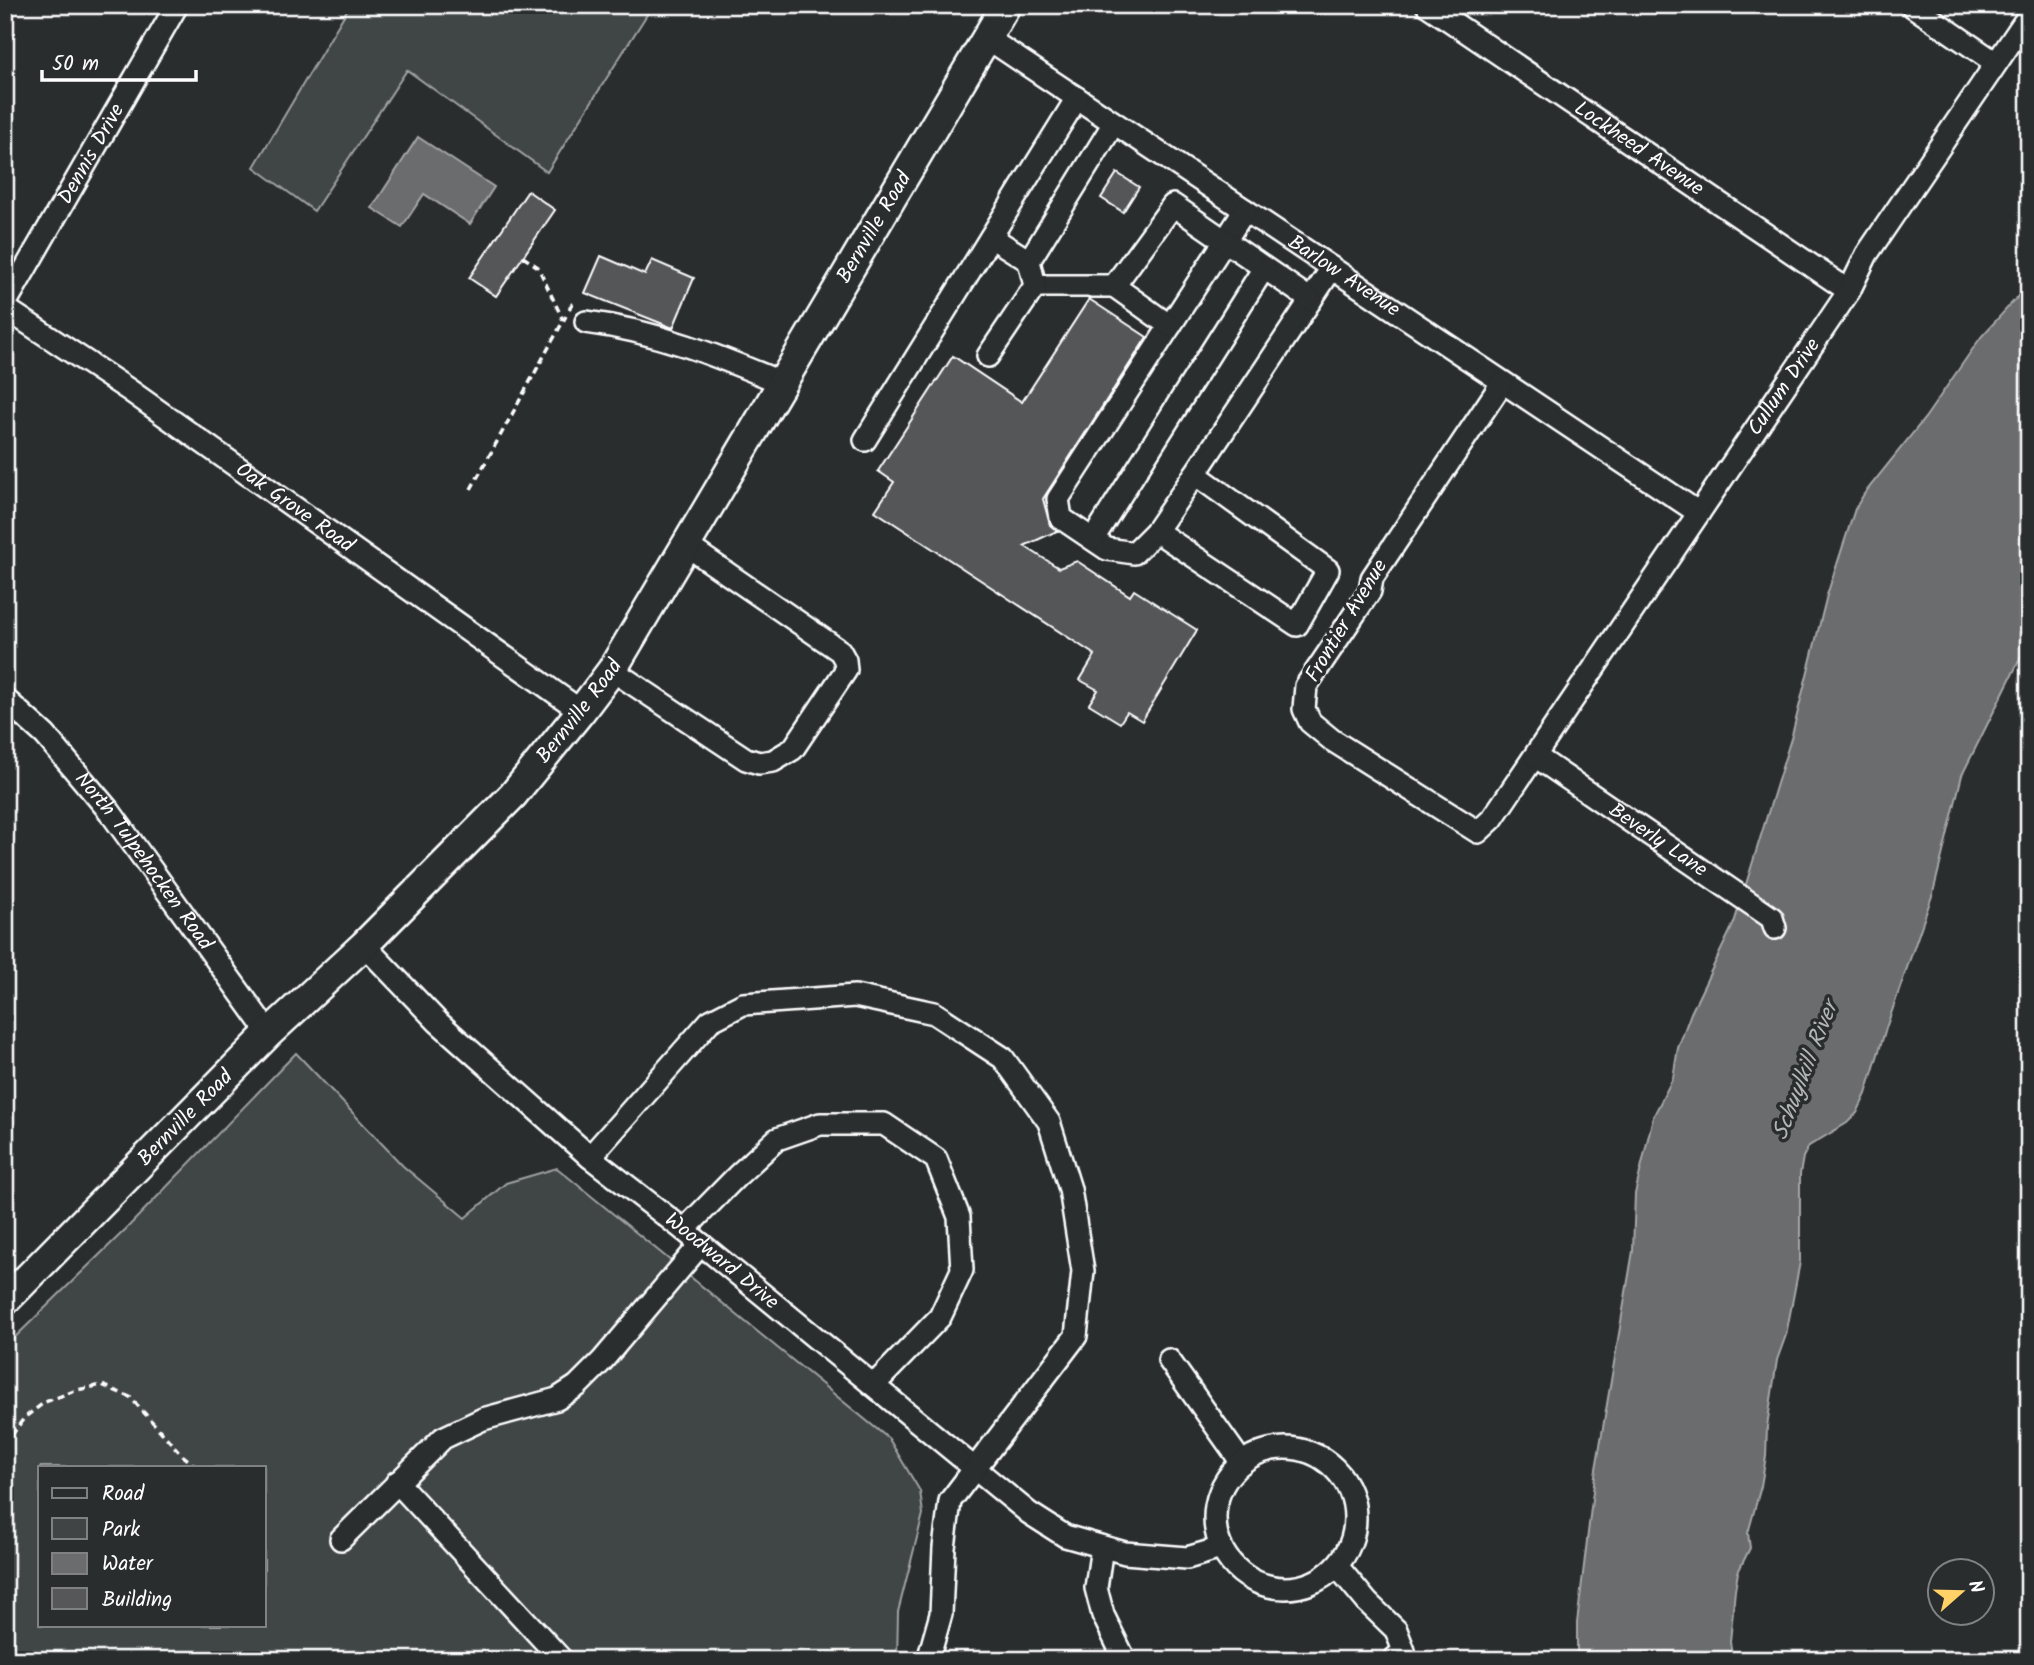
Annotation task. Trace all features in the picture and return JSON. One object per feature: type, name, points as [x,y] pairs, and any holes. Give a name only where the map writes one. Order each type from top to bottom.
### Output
[{"type":"main road","name":"Bernville Road","points":[[5,1301],[269,1033],[365,945],[513,794],[581,711],[612,670],[1006,5]]},
{"type":"street","name":"Dennis Drive","points":[[5,306],[177,5]]},
{"type":"street","name":"Lockheed Avenue","points":[[1427,5],[1849,291]]},
{"type":"street","points":[[1911,5],[1996,63]]},
{"type":"street","name":"Cullum Drive","points":[[1535,756],[1849,291],[1867,254],[2029,15]]},
{"type":"street","name":"Barlow Avenue","points":[[987,38],[1699,513]]},
{"type":"street","points":[[865,440],[1077,98]]},
{"type":"street","points":[[988,356],[1035,286],[1030,261],[1114,123]]},
{"type":"street","points":[[1114,286],[1173,205],[1311,300]]},
{"type":"street","points":[[1245,210],[1058,499],[1062,517],[1107,549],[1134,553],[1156,531],[1332,268]]},
{"type":"street","points":[[991,237],[1030,261]]},
{"type":"street","points":[[1093,539],[1264,268]]},
{"type":"street","points":[[1035,286],[1114,286],[1170,326]]},
{"type":"street","name":"Oak Grove Road","points":[[5,306],[581,711]]},
{"type":"street","points":[[586,322],[675,340],[782,383]]},
{"type":"street","name":"Frontier Avenue","points":[[1502,383],[1372,578],[1370,591],[1306,686],[1304,709],[1310,722],[1332,740],[1478,832],[1492,819],[1535,756]]},
{"type":"street","points":[[1156,531],[1297,625],[1328,570],[1195,474]]},
{"type":"street","points":[[612,670],[746,759],[759,763],[773,761],[793,749],[846,670],[840,651],[686,545]]},
{"type":"street","name":"North Tulpehocken Road","points":[[5,699],[45,735],[88,783],[269,1033]]},
{"type":"street","name":"Beverly Lane","points":[[1535,756],[1772,918],[1775,928]]},
{"type":"street","name":"Woodward Drive","points":[[365,945],[438,1022],[590,1157],[684,1230],[1029,1513],[1065,1536],[1125,1553],[1187,1558],[1221,1548]]},
{"type":"street","points":[[590,1157],[710,1021],[743,1004],[855,996],[934,1013],[1003,1058],[1049,1122],[1070,1189],[1083,1271],[1076,1336],[950,1501],[944,1548],[941,1614],[928,1660]]},
{"type":"street","points":[[684,1230],[777,1139],[820,1124],[884,1124],[936,1159],[959,1217],[962,1270],[940,1317],[874,1385]]},
{"type":"street","points":[[341,1539],[443,1438],[484,1419],[557,1399],[577,1386],[602,1361],[701,1244]]},
{"type":"street","points":[[1169,1360],[1242,1464]]},
{"type":"street","points":[[1282,1447],[1309,1452],[1333,1466],[1349,1488],[1356,1515],[1352,1542],[1337,1566],[1315,1582],[1289,1589],[1261,1584],[1238,1570],[1221,1548],[1214,1521],[1219,1494],[1233,1470],[1242,1464],[1255,1454],[1282,1447]]},
{"type":"street","points":[[397,1482],[562,1660]]},
{"type":"street","points":[[1102,1547],[1096,1588],[1103,1615],[1125,1660]]},
{"type":"street","points":[[1337,1566],[1367,1602],[1396,1630],[1404,1651],[1393,1660]]},
{"type":"path","points":[[523,257],[538,267],[564,320]]},
{"type":"path","points":[[471,489],[574,301]]},
{"type":"path","points":[[5,1445],[24,1418],[45,1402],[77,1390],[102,1385],[130,1397],[182,1455],[196,1466]]},
{"type":"path","points":[[5,1582],[5,1589]]},
{"type":"green space","points":[[350,5],[653,5],[547,172],[407,70],[314,211],[254,167]]},
{"type":"green space","points":[[296,1053],[403,1166],[465,1218],[506,1183],[557,1168],[889,1439],[920,1491],[923,1514],[898,1612],[897,1660],[5,1660],[5,1347],[126,1229]]},
{"type":"water","points":[[418,137],[494,187],[470,224],[424,194],[402,227],[372,208]]},
{"type":"water","name":"Schuylkill River","points":[[2029,284],[2029,641],[1962,775],[1933,893],[1866,1094],[1857,1113],[1847,1123],[1809,1146],[1803,1157],[1800,1174],[1800,1262],[1786,1335],[1777,1360],[1761,1486],[1748,1533],[1750,1548],[1738,1572],[1730,1642],[1733,1660],[1577,1660],[1577,1623],[1595,1475],[1633,1251],[1635,1194],[1653,1117],[1673,1078],[1678,1048],[1691,1013],[1734,923],[1792,735],[1827,595],[1855,509],[1925,418],[1981,337]]},
{"type":"building","points":[[1117,173],[1139,187],[1123,212],[1101,198]]},
{"type":"building","points":[[528,191],[555,210],[496,296],[469,278]]},
{"type":"building","points":[[601,256],[645,275],[652,260],[694,278],[673,328],[585,293]]},
{"type":"building","points":[[1089,299],[1147,337],[1043,499],[1050,525],[1057,531],[1024,546],[1059,568],[1077,561],[1130,596],[1134,590],[1197,630],[1142,721],[1127,712],[1120,723],[1089,704],[1098,690],[1080,680],[1095,655],[875,511],[894,482],[878,471],[953,356],[1022,402]]}]
